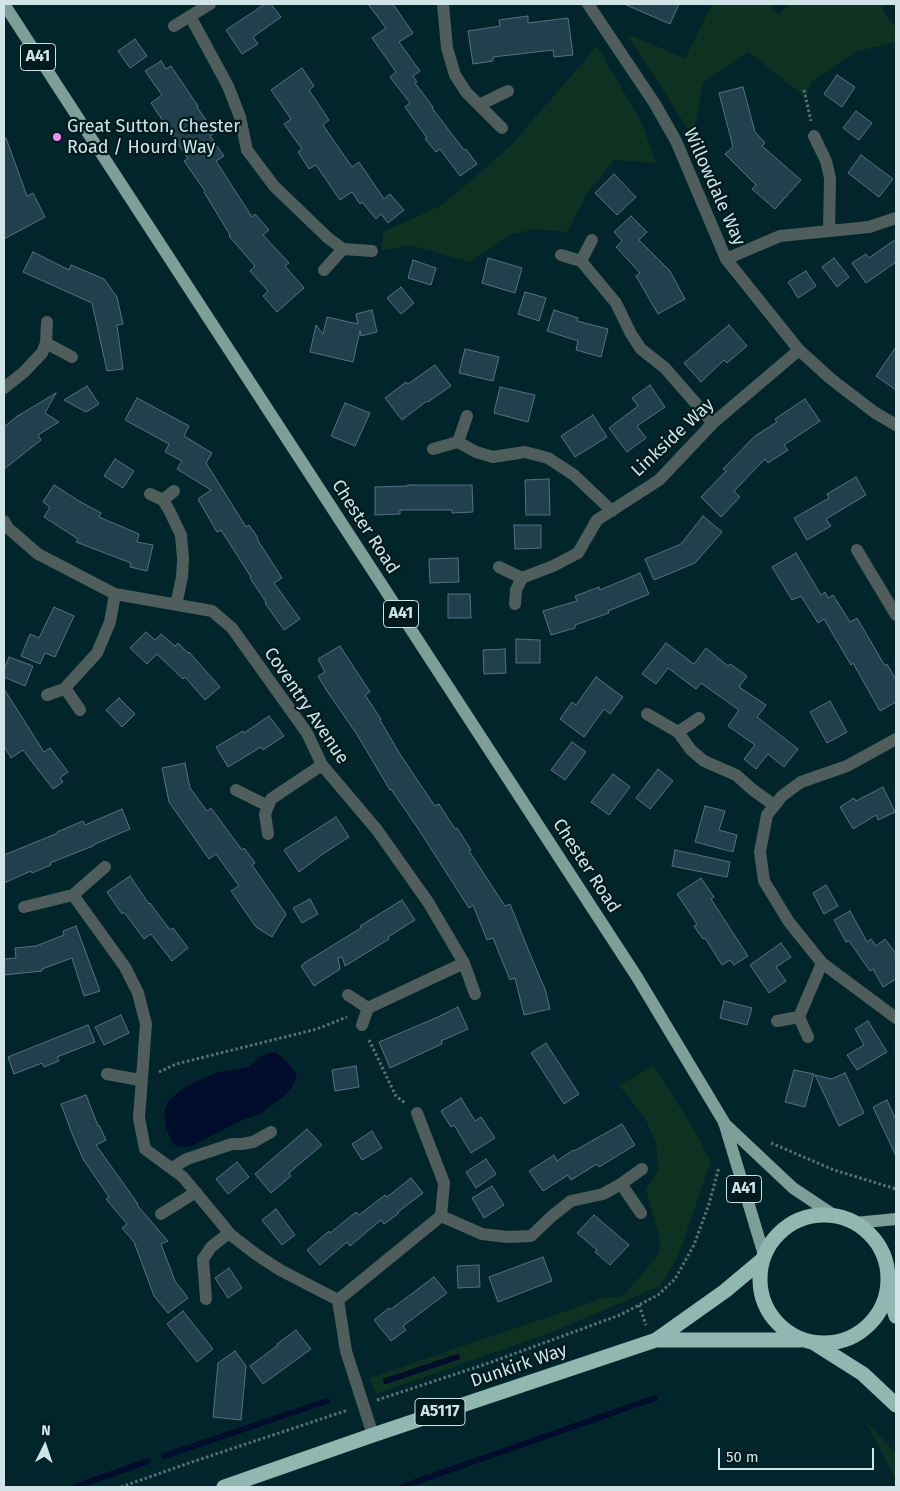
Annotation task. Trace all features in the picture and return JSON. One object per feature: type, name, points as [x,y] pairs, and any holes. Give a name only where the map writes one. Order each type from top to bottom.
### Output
[{"type":"highway","name":"A41","points":[[896,1316],[883,1254],[872,1236],[855,1223],[835,1216],[810,1216],[792,1224],[776,1236],[763,1257],[760,1282],[764,1303],[781,1328],[863,1374],[896,1406]]},
{"type":"highway","name":"Dunkirk Way","points":[[224,1487],[654,1340],[725,1291],[763,1257]]},
{"type":"highway","points":[[807,1341],[829,1343],[851,1338],[870,1325],[881,1309],[891,1285]]},
{"type":"highway","name":"Dunkirk Way","points":[[654,1340],[807,1341]]},
{"type":"main road","name":"Chester Road","points":[[4,4],[626,960],[724,1122],[793,1188],[835,1216]]},
{"type":"main road","name":"Chester Road","points":[[724,1122],[763,1257]]},
{"type":"main road","points":[[855,1223],[896,1219]]},
{"type":"street","points":[[174,26],[210,4]]},
{"type":"street","points":[[443,4],[447,48],[455,74],[466,92],[502,128]]},
{"type":"street","name":"Willowdale Way","points":[[588,4],[655,104],[676,141],[726,259],[799,350],[831,380],[874,412],[896,425]]},
{"type":"street","points":[[190,16],[228,86],[240,117],[247,150],[274,186],[328,238],[343,249],[372,251]]},
{"type":"street","points":[[479,105],[508,91]]},
{"type":"street","points":[[814,136],[826,161],[830,178],[829,230]]},
{"type":"street","points":[[726,259],[780,236],[868,227],[896,218]]},
{"type":"street","points":[[581,262],[592,240]]},
{"type":"street","points":[[324,270],[343,249]]},
{"type":"street","points":[[561,255],[581,262],[616,303],[631,334],[641,348],[665,368],[712,423]]},
{"type":"street","points":[[4,388],[24,372],[42,353],[46,343],[47,322]]},
{"type":"street","points":[[46,343],[72,357]]},
{"type":"street","name":"Linkside Way","points":[[522,578],[553,566],[578,553],[597,520],[659,480],[712,423],[799,350]]},
{"type":"street","points":[[458,442],[467,416]]},
{"type":"street","points":[[433,449],[458,442],[476,452],[493,457],[525,452],[548,458],[574,475],[612,511]]},
{"type":"street","points":[[163,500],[174,492]]},
{"type":"street","points":[[150,494],[163,500],[170,510],[181,536],[182,577],[176,605]]},
{"type":"street","name":"Coventry Avenue","points":[[4,521],[8,528],[38,554],[115,594],[212,611],[232,628],[307,733],[322,765],[376,830],[428,902],[464,963],[475,994]]},
{"type":"street","points":[[857,550],[896,615]]},
{"type":"street","points":[[499,568],[522,578],[516,590],[515,604]]},
{"type":"street","points":[[47,695],[65,688],[97,654],[110,622],[115,594]]},
{"type":"street","points":[[65,688],[80,710]]},
{"type":"street","points":[[647,714],[678,732],[691,750],[704,761],[736,775],[774,805]]},
{"type":"street","points":[[678,732],[699,718]]},
{"type":"street","points":[[896,739],[847,766],[801,782],[782,796],[767,815],[760,852],[764,881],[789,922],[822,963],[896,1018]]},
{"type":"street","points":[[268,834],[265,814],[271,799],[322,765]]},
{"type":"street","points":[[236,790],[268,806]]},
{"type":"street","points":[[24,907],[73,895],[105,867]]},
{"type":"street","points":[[73,895],[124,967],[138,993],[146,1024],[140,1080],[139,1118],[145,1149],[183,1177],[229,1232],[265,1260],[338,1300]]},
{"type":"street","points":[[362,1025],[368,1008],[464,963]]},
{"type":"street","points":[[808,1037],[799,1017],[822,963]]},
{"type":"street","points":[[348,995],[368,1008]]},
{"type":"street","points":[[777,1021],[799,1017]]},
{"type":"street","points":[[107,1074],[140,1080]]},
{"type":"street","points":[[338,1300],[441,1216],[444,1182],[417,1114]]},
{"type":"street","points":[[172,1168],[188,1159],[232,1144],[253,1142],[271,1132]]},
{"type":"street","points":[[441,1216],[482,1234],[507,1237],[531,1236],[571,1201],[603,1194],[642,1169]]},
{"type":"street","points":[[621,1184],[641,1213]]},
{"type":"street","points":[[161,1214],[196,1192]]},
{"type":"street","points":[[206,1300],[203,1259],[211,1247],[229,1232]]},
{"type":"street","points":[[338,1300],[346,1351],[373,1435]]},
{"type":"path","points":[[804,90],[814,136]]},
{"type":"path","points":[[140,1080],[176,1064],[316,1029],[368,1008]]},
{"type":"path","points":[[362,1025],[396,1096],[417,1114]]},
{"type":"path","points":[[753,1151],[769,1142],[834,1170],[896,1189]]},
{"type":"path","points":[[122,1487],[499,1359],[620,1315],[639,1305],[658,1294],[675,1279],[694,1245],[710,1204],[719,1167],[735,1160]]},
{"type":"path","points":[[639,1305],[654,1340]]},
{"type":"green space","points":[[712,4],[770,4],[778,14],[790,4],[882,4],[885,14],[896,28],[896,42],[858,51],[812,81],[806,98],[749,52],[703,82],[693,137],[627,34],[685,58]]},
{"type":"green space","points":[[597,46],[641,121],[656,163],[614,160],[587,194],[567,232],[534,229],[510,235],[470,262],[410,245],[381,251],[383,232],[440,206],[511,145]]},
{"type":"green space","points":[[654,1066],[693,1128],[711,1161],[677,1259],[660,1286],[547,1334],[376,1394],[369,1378],[604,1298],[622,1297],[644,1272],[660,1252],[659,1237],[646,1190],[658,1169],[656,1143],[646,1120],[619,1085]]},
{"type":"green space","points":[[866,1421],[896,1454],[896,1480]]},
{"type":"water","points":[[275,1052],[297,1074],[292,1088],[285,1095],[259,1115],[242,1120],[192,1146],[178,1147],[171,1141],[166,1127],[164,1112],[168,1101],[181,1090],[199,1080],[219,1072],[248,1067],[260,1056]]},
{"type":"building","points":[[265,4],[271,4],[281,17],[253,37],[258,44],[242,54],[226,30]]},
{"type":"building","points":[[368,4],[393,4],[413,33],[399,42],[420,71],[413,76],[417,82],[415,83],[464,150],[466,149],[477,164],[460,176],[440,149],[436,152],[425,139],[427,138],[405,107],[410,103],[390,77],[396,72],[372,38],[386,28]]},
{"type":"building","points":[[624,4],[679,4],[670,24]]},
{"type":"building","points":[[528,16],[528,23],[568,18],[573,55],[554,57],[553,50],[493,57],[493,61],[473,64],[468,31],[500,26],[499,20]]},
{"type":"building","points":[[135,39],[147,56],[130,68],[118,51]]},
{"type":"building","points":[[161,61],[166,69],[171,66],[198,106],[215,133],[210,136],[224,156],[216,161],[252,217],[255,214],[269,230],[263,235],[289,263],[285,266],[304,288],[277,312],[263,296],[268,291],[250,271],[255,266],[229,236],[205,191],[184,161],[188,159],[151,103],[162,95],[145,71]]},
{"type":"building","points":[[302,68],[314,86],[309,90],[329,120],[323,125],[352,167],[359,162],[384,199],[390,194],[404,210],[388,223],[381,214],[376,219],[362,202],[360,204],[352,192],[340,200],[316,165],[309,169],[298,152],[302,149],[284,124],[291,119],[271,90]]},
{"type":"building","points":[[837,75],[855,87],[842,107],[824,94]]},
{"type":"building","points":[[743,87],[755,132],[765,143],[762,146],[801,180],[775,209],[752,189],[756,185],[725,154],[733,147],[719,93]]},
{"type":"building","points":[[856,111],[872,123],[859,140],[843,128]]},
{"type":"building","points":[[4,138],[6,138],[27,196],[33,193],[45,217],[4,239]]},
{"type":"building","points":[[861,155],[893,179],[879,197],[848,173]]},
{"type":"building","points":[[614,174],[636,197],[617,215],[595,193]]},
{"type":"building","points":[[631,216],[647,232],[639,240],[670,271],[685,299],[658,314],[636,276],[640,273],[616,247],[622,241],[614,232]]},
{"type":"building","points":[[896,239],[896,262],[866,283],[852,263],[866,254],[869,258]]},
{"type":"building","points":[[33,252],[69,270],[71,265],[104,279],[117,297],[123,324],[117,325],[123,369],[107,371],[92,303],[23,272]]},
{"type":"building","points":[[488,258],[522,268],[515,293],[482,283]]},
{"type":"building","points":[[834,258],[849,277],[837,287],[822,267]]},
{"type":"building","points":[[413,260],[436,268],[431,285],[408,278]]},
{"type":"building","points":[[806,271],[816,286],[798,298],[788,282]]},
{"type":"building","points":[[401,287],[414,303],[401,314],[387,298]]},
{"type":"building","points":[[525,292],[546,298],[539,321],[518,314]]},
{"type":"building","points":[[372,310],[377,332],[361,336],[360,331],[353,362],[310,352],[316,325],[323,334],[327,317],[358,324],[356,314]]},
{"type":"building","points":[[554,310],[578,318],[577,321],[608,329],[601,357],[576,350],[578,341],[547,331]]},
{"type":"building","points":[[729,325],[747,346],[727,363],[724,360],[701,382],[684,363]]},
{"type":"building","points":[[896,347],[896,390],[876,376]]},
{"type":"building","points":[[465,349],[499,357],[493,381],[459,373]]},
{"type":"building","points":[[435,365],[451,386],[402,420],[385,398],[406,382],[408,384]]},
{"type":"building","points":[[650,385],[665,407],[637,426],[646,438],[627,452],[609,428],[638,406],[632,398]]},
{"type":"building","points":[[87,386],[99,404],[86,412],[64,400]]},
{"type":"building","points":[[500,387],[535,395],[528,422],[494,413]]},
{"type":"building","points":[[56,393],[45,413],[59,422],[38,435],[41,440],[4,469],[4,427],[16,417]]},
{"type":"building","points":[[137,398],[189,426],[184,436],[212,453],[206,463],[246,527],[249,525],[258,538],[282,578],[274,583],[300,619],[284,630],[265,603],[221,530],[217,532],[198,499],[211,490],[177,469],[182,461],[165,452],[169,444],[125,420]]},
{"type":"building","points":[[805,399],[820,421],[784,445],[788,450],[768,463],[765,459],[734,491],[740,497],[721,517],[701,497],[726,471],[723,469],[755,436],[777,422],[775,419]]},
{"type":"building","points":[[345,403],[370,413],[355,446],[331,436]]},
{"type":"building","points":[[593,415],[607,437],[575,457],[561,436]]},
{"type":"building","points":[[115,459],[134,471],[123,488],[104,476]]},
{"type":"building","points":[[856,477],[866,495],[826,519],[831,526],[807,540],[794,518],[829,498],[827,494]]},
{"type":"building","points":[[549,479],[550,515],[526,515],[525,480]]},
{"type":"building","points":[[54,485],[101,513],[99,517],[139,534],[137,542],[153,545],[147,571],[130,567],[131,563],[76,542],[78,539],[44,517],[50,507],[43,502]]},
{"type":"building","points":[[472,485],[473,512],[452,513],[452,510],[400,510],[400,514],[375,515],[375,487]]},
{"type":"building","points":[[703,516],[722,532],[695,563],[654,580],[645,559],[681,544]]},
{"type":"building","points":[[514,525],[541,525],[541,548],[515,549]]},
{"type":"building","points":[[796,553],[821,595],[825,592],[828,598],[833,595],[850,622],[857,618],[885,666],[887,664],[896,680],[896,702],[880,711],[853,663],[851,665],[824,619],[818,623],[801,596],[792,600],[772,567]]},
{"type":"building","points":[[458,558],[459,582],[430,583],[429,559]]},
{"type":"building","points":[[640,573],[649,594],[608,611],[609,613],[575,625],[575,628],[551,635],[543,611],[577,601],[575,596],[599,587],[600,590]]},
{"type":"building","points":[[448,594],[470,594],[471,618],[448,618]]},
{"type":"building","points":[[54,607],[74,616],[55,657],[45,653],[40,664],[21,656],[30,634],[39,638]]},
{"type":"building","points":[[146,632],[155,640],[161,634],[175,646],[178,643],[189,652],[220,687],[205,700],[185,677],[183,679],[157,654],[147,664],[130,648]]},
{"type":"building","points":[[516,639],[540,640],[540,663],[516,663]]},
{"type":"building","points":[[666,643],[694,664],[706,648],[728,666],[730,664],[747,676],[739,687],[766,705],[757,717],[798,749],[784,767],[768,754],[756,769],[744,759],[755,745],[728,726],[739,710],[701,683],[696,689],[668,668],[656,684],[642,674]]},
{"type":"building","points":[[340,646],[370,692],[365,695],[381,719],[400,754],[435,806],[439,804],[455,829],[457,828],[471,850],[469,851],[505,906],[510,904],[545,989],[550,1009],[524,1015],[515,978],[510,980],[493,938],[487,940],[473,905],[469,908],[419,830],[390,790],[356,733],[318,676],[325,672],[318,659]]},
{"type":"building","points":[[505,649],[506,673],[484,674],[483,650]]},
{"type":"building","points":[[9,657],[33,666],[25,686],[4,677],[4,670]]},
{"type":"building","points":[[596,677],[623,697],[610,714],[604,709],[584,737],[560,719],[572,702],[576,705]]},
{"type":"building","points":[[4,689],[44,752],[50,748],[68,772],[60,778],[63,782],[53,789],[23,750],[11,758],[4,746]]},
{"type":"building","points":[[119,698],[135,714],[122,727],[106,710]]},
{"type":"building","points":[[830,701],[847,732],[827,743],[810,712]]},
{"type":"building","points":[[269,716],[284,736],[263,750],[261,747],[228,767],[216,747],[243,731],[244,733]]},
{"type":"building","points":[[572,742],[586,752],[565,780],[551,770]]},
{"type":"building","points":[[185,763],[190,788],[207,811],[211,808],[242,850],[244,848],[255,863],[252,865],[286,914],[272,937],[256,927],[231,891],[239,886],[216,854],[209,859],[169,802],[162,768]]},
{"type":"building","points":[[658,769],[673,781],[650,809],[636,798]]},
{"type":"building","points":[[613,774],[630,787],[609,815],[591,802]]},
{"type":"building","points":[[883,787],[895,812],[878,820],[876,815],[853,829],[840,807],[854,798],[856,801]]},
{"type":"building","points":[[705,806],[725,811],[719,830],[737,835],[733,852],[695,842]]},
{"type":"building","points":[[122,809],[130,829],[50,863],[51,865],[32,873],[31,871],[4,883],[4,855],[83,821],[85,825]]},
{"type":"building","points":[[336,817],[349,837],[299,872],[284,850]]},
{"type":"building","points":[[675,850],[730,862],[727,877],[672,866]]},
{"type":"building","points":[[130,876],[149,904],[170,930],[173,928],[188,948],[172,961],[151,934],[144,939],[124,912],[122,914],[107,892]]},
{"type":"building","points":[[701,878],[714,897],[711,899],[748,956],[734,965],[730,960],[722,965],[705,938],[703,939],[694,926],[697,924],[677,894]]},
{"type":"building","points":[[826,885],[838,906],[824,914],[813,893]]},
{"type":"building","points":[[310,899],[318,914],[302,923],[293,908]]},
{"type":"building","points":[[402,900],[415,920],[388,937],[389,939],[345,966],[342,957],[338,958],[340,969],[314,986],[301,966],[304,963]]},
{"type":"building","points":[[850,911],[867,942],[871,939],[876,946],[885,939],[896,954],[896,979],[883,987],[873,969],[870,971],[849,941],[846,942],[834,920]]},
{"type":"building","points":[[76,926],[100,991],[84,996],[72,958],[42,969],[42,971],[4,975],[4,959],[16,958],[15,948],[36,946],[64,935],[63,931]]},
{"type":"building","points":[[781,943],[791,957],[776,967],[786,981],[769,993],[750,965]]},
{"type":"building","points":[[724,1001],[752,1008],[747,1025],[720,1018]]},
{"type":"building","points":[[458,1007],[468,1029],[441,1041],[442,1044],[390,1068],[379,1042]]},
{"type":"building","points":[[121,1015],[129,1033],[104,1045],[95,1027]]},
{"type":"building","points":[[868,1021],[887,1052],[857,1070],[847,1055],[864,1045],[855,1029]]},
{"type":"building","points":[[88,1025],[95,1042],[57,1057],[59,1061],[44,1067],[42,1063],[14,1074],[8,1057]]},
{"type":"building","points":[[546,1043],[579,1094],[564,1104],[531,1053]]},
{"type":"building","points":[[356,1066],[359,1087],[335,1091],[332,1070]]},
{"type":"building","points":[[794,1070],[814,1074],[805,1107],[785,1102]]},
{"type":"building","points":[[845,1073],[864,1113],[839,1126],[815,1075],[832,1079]]},
{"type":"building","points":[[86,1095],[98,1126],[106,1140],[96,1145],[137,1205],[168,1241],[161,1244],[175,1281],[188,1298],[168,1313],[154,1296],[134,1242],[122,1228],[127,1224],[106,1199],[109,1197],[83,1159],[73,1136],[61,1104]]},
{"type":"building","points":[[461,1098],[475,1121],[481,1117],[495,1138],[471,1153],[454,1125],[451,1127],[441,1111]]},
{"type":"building","points":[[887,1100],[896,1120],[896,1156],[873,1107]]},
{"type":"building","points":[[622,1124],[635,1145],[599,1167],[597,1164],[571,1180],[568,1175],[543,1191],[529,1171],[554,1155],[557,1161],[573,1150]]},
{"type":"building","points":[[307,1129],[322,1145],[289,1173],[291,1176],[271,1193],[255,1174]]},
{"type":"building","points":[[372,1131],[382,1148],[362,1160],[352,1144]]},
{"type":"building","points":[[486,1159],[496,1174],[476,1188],[466,1172]]},
{"type":"building","points":[[237,1162],[249,1177],[228,1194],[216,1179]]},
{"type":"building","points":[[411,1178],[423,1193],[384,1224],[381,1220],[350,1246],[347,1242],[320,1265],[307,1250],[329,1231],[330,1233],[356,1212],[359,1215],[385,1195],[387,1197]]},
{"type":"building","points":[[492,1186],[504,1205],[484,1218],[472,1198]]},
{"type":"building","points":[[276,1209],[295,1235],[282,1245],[262,1220]]},
{"type":"building","points":[[594,1215],[629,1245],[610,1265],[595,1252],[597,1250],[577,1233]]},
{"type":"building","points":[[543,1257],[552,1281],[498,1302],[489,1277]]},
{"type":"building","points":[[479,1265],[480,1287],[458,1288],[457,1266]]},
{"type":"building","points":[[229,1268],[242,1288],[228,1298],[215,1278]]},
{"type":"building","points":[[434,1277],[447,1293],[403,1326],[406,1330],[391,1341],[374,1320]]},
{"type":"building","points":[[183,1311],[213,1349],[197,1362],[167,1324]]},
{"type":"building","points":[[296,1330],[311,1349],[263,1384],[250,1366]]},
{"type":"building","points":[[235,1351],[246,1366],[241,1420],[213,1417],[218,1363]]},
{"type":"waterway","points":[[386,1381],[457,1357]]},
{"type":"waterway","points":[[401,1487],[655,1398]]},
{"type":"waterway","points":[[164,1456],[327,1401]]},
{"type":"waterway","points":[[75,1487],[148,1461]]},
{"type":"place","name":"Great Sutton, Chester Road / Hourd Way","points":[[57,137]]}]
